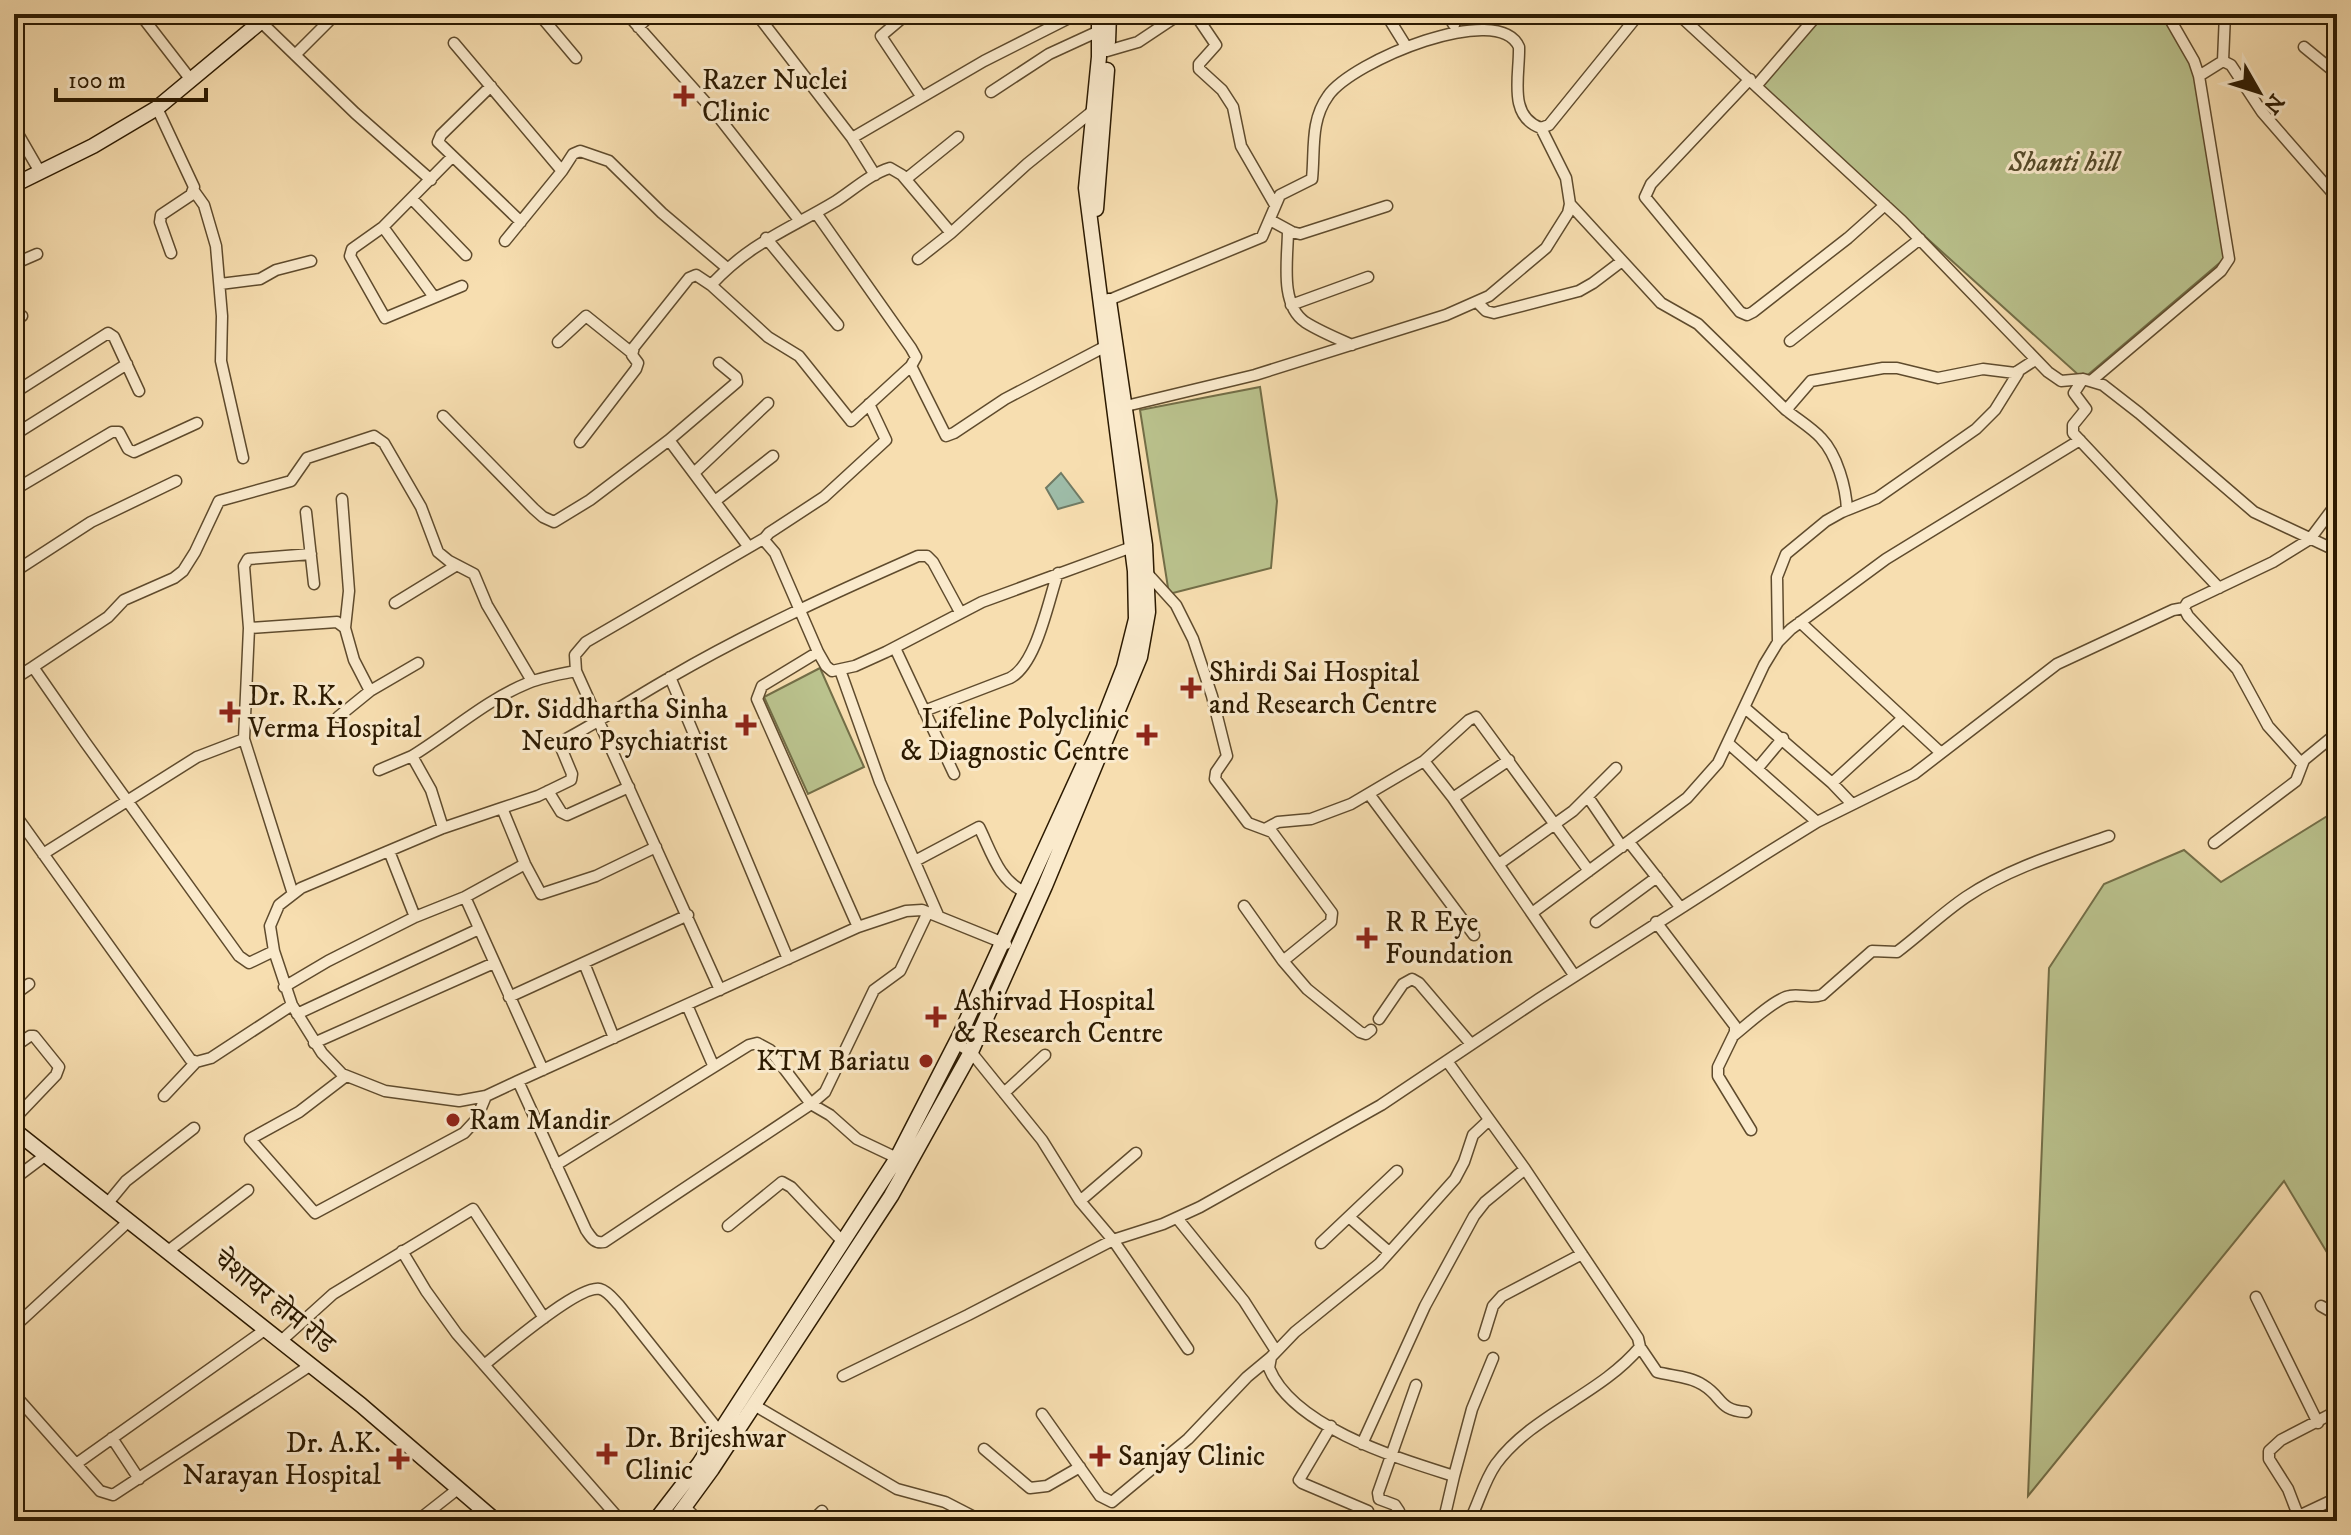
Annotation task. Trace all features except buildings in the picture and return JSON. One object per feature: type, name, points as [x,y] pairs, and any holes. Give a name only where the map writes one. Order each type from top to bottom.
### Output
[{"type":"main road","points":[[674,1521],[754,1405],[897,1185],[971,1052],[1015,951],[1131,644],[1136,619],[1132,547],[1110,344],[1086,188],[1099,57],[1099,14]]},
{"type":"main road","points":[[655,1521],[720,1432],[897,1158],[1025,892],[1039,882],[1140,657],[1148,612],[1147,573],[1126,406],[1110,344],[1109,300],[1095,198],[1106,104],[1109,14]]},
{"type":"main road","points":[[14,185],[93,146],[157,108],[265,18]]},
{"type":"main road","name":"चेशायर होम रोड","points":[[14,1130],[311,1365],[496,1521]]},
{"type":"street","points":[[161,14],[144,18],[191,80]]},
{"type":"street","points":[[295,55],[336,14]]},
{"type":"street","points":[[539,14],[576,58]]},
{"type":"street","points":[[627,14],[717,115],[799,220]]},
{"type":"street","points":[[638,27],[652,14]]},
{"type":"street","points":[[907,14],[881,36],[921,96]]},
{"type":"street","points":[[852,138],[921,96],[1077,14]]},
{"type":"street","points":[[1107,51],[1138,42],[1180,14]]},
{"type":"street","points":[[1195,14],[1216,45],[1199,69],[1219,87],[1233,107],[1241,146],[1275,205]]},
{"type":"street","points":[[1386,14],[1404,43]]},
{"type":"street","points":[[1447,14],[1454,25]]},
{"type":"street","points":[[1541,128],[1549,125],[1639,14]]},
{"type":"street","points":[[1818,14],[1651,184],[1645,197],[1740,312],[1747,315],[1848,238],[1885,205]]},
{"type":"street","points":[[2167,14],[2194,61],[2199,76],[2229,259],[2221,271],[2074,393],[2086,409],[2072,429],[2219,588]]},
{"type":"street","points":[[2223,61],[2225,14]]},
{"type":"street","points":[[1686,17],[1920,239],[2056,379],[2087,380],[2103,385],[2254,512],[2337,551]]},
{"type":"street","points":[[265,18],[295,55],[431,180]]},
{"type":"street","points":[[762,21],[852,138],[875,175]]},
{"type":"street","points":[[1109,300],[1174,271],[1258,240],[1284,192],[1312,179],[1315,127],[1331,92],[1348,75],[1404,43],[1454,25],[1488,23],[1502,27],[1516,38],[1519,47],[1520,109],[1529,122],[1541,128],[1560,163],[1570,204],[1563,224],[1546,248],[1506,284],[1477,302],[1255,375],[1126,406]]},
{"type":"street","points":[[991,92],[1071,41],[1099,31]]},
{"type":"street","points":[[454,43],[562,171]]},
{"type":"street","points":[[2304,47],[2337,74]]},
{"type":"street","points":[[2199,76],[2223,61]]},
{"type":"street","points":[[2223,61],[2231,65],[2262,112],[2337,198]]},
{"type":"street","points":[[491,86],[439,137],[439,144],[521,222]]},
{"type":"street","points":[[157,108],[194,191],[204,205],[212,234],[220,284],[221,361],[243,458]]},
{"type":"street","points":[[918,259],[1094,110]]},
{"type":"street","points":[[14,127],[40,172]]},
{"type":"street","points":[[906,179],[958,137]]},
{"type":"street","points":[[505,241],[577,151],[609,161],[662,213],[727,268]]},
{"type":"street","points":[[452,157],[413,200],[350,254],[382,316],[388,318],[462,286]]},
{"type":"street","points":[[711,285],[727,268],[766,238],[816,213],[890,168],[906,179],[951,233]]},
{"type":"street","points":[[171,253],[160,222],[161,215],[194,191]]},
{"type":"street","points":[[413,200],[466,255]]},
{"type":"street","points":[[1570,204],[1661,303],[1698,324],[1786,410],[1822,438],[1846,492],[1847,510]]},
{"type":"street","points":[[1270,220],[1300,234],[1387,206]]},
{"type":"street","points":[[632,353],[689,278],[696,275],[768,337],[799,356],[851,421],[911,366],[916,357],[816,213]]},
{"type":"street","points":[[383,227],[434,297]]},
{"type":"street","points":[[1288,230],[1291,305],[1304,321],[1352,345]]},
{"type":"street","points":[[766,238],[838,325]]},
{"type":"street","points":[[1790,341],[1920,239]]},
{"type":"street","points":[[14,264],[37,254]]},
{"type":"street","points":[[220,284],[260,279],[276,270],[311,261]]},
{"type":"street","points":[[1477,302],[1486,311],[1494,313],[1579,291],[1622,261]]},
{"type":"street","points":[[1291,305],[1368,277]]},
{"type":"street","points":[[558,342],[586,316],[632,353],[638,367],[580,442]]},
{"type":"street","points":[[14,393],[106,333],[114,337],[139,391]]},
{"type":"street","points":[[911,366],[946,436],[1005,399],[1110,344]]},
{"type":"street","points":[[1778,642],[1776,586],[1782,561],[1803,539],[1847,510],[1877,498],[1976,429],[1995,410],[2018,373],[2035,360]]},
{"type":"street","points":[[443,416],[534,509],[554,522],[590,500],[669,440],[737,382],[736,377],[719,363]]},
{"type":"street","points":[[14,435],[127,364]]},
{"type":"street","points":[[1786,410],[1811,381],[1883,368],[1897,368],[1938,378],[1983,369],[2018,373]]},
{"type":"street","points":[[694,473],[768,403]]},
{"type":"street","points":[[720,990],[576,671],[575,655],[581,646],[764,539],[824,497],[886,440],[869,404]]},
{"type":"street","points":[[14,490],[112,432],[119,432],[128,449],[134,452],[197,423]]},
{"type":"street","points":[[14,679],[108,617],[124,600],[183,571],[219,501],[291,481],[307,458],[368,437],[378,437],[421,507],[438,552],[474,574],[484,599],[532,681]]},
{"type":"street","points":[[669,440],[748,546]]},
{"type":"street","points":[[1532,913],[1687,798],[1704,782],[1729,744],[1764,665],[1778,642],[1800,622],[1886,559],[2080,440]]},
{"type":"street","points":[[715,501],[773,456]]},
{"type":"street","points":[[14,572],[91,522],[176,481]]},
{"type":"street","points":[[342,499],[349,591],[345,628],[354,660],[370,691]]},
{"type":"street","points":[[843,1376],[1113,1240],[1177,1218],[1381,1105],[1680,907],[1817,822],[1906,779],[2057,664],[2173,610],[2184,608],[2187,603],[2273,562],[2310,539],[2337,503]]},
{"type":"street","points":[[306,512],[314,584]]},
{"type":"street","points":[[764,539],[775,553],[818,652],[829,669],[840,670],[895,648],[960,612],[1132,547]]},
{"type":"street","points":[[293,894],[244,739],[249,628],[245,562],[311,554]]},
{"type":"street","points":[[960,612],[933,562],[923,556],[800,608],[670,677],[599,723],[564,741],[562,750],[572,779],[548,791],[443,828],[301,888],[279,905],[270,926],[274,951],[294,1010],[332,1065],[346,1076],[385,1091],[459,1101],[486,1096],[858,927],[906,911],[933,914],[1002,942],[1015,951]]},
{"type":"street","points":[[395,603],[457,565]]},
{"type":"street","points":[[924,711],[1021,671],[1032,651],[1058,573]]},
{"type":"street","points":[[1147,573],[1183,617],[1208,682],[1227,756],[1215,779],[1248,823],[1267,828],[1333,916],[1328,925],[1283,961]]},
{"type":"street","points":[[2184,608],[2237,669],[2268,726],[2302,764]]},
{"type":"street","points":[[249,628],[334,621],[345,628]]},
{"type":"street","points":[[1800,622],[1941,753]]},
{"type":"street","points":[[895,648],[954,774]]},
{"type":"street","points":[[818,652],[762,686],[757,699],[858,927]]},
{"type":"street","points":[[338,717],[370,691],[418,663]]},
{"type":"street","points":[[33,667],[242,959],[249,963],[274,951]]},
{"type":"street","points":[[518,1081],[586,1230],[599,1243],[825,1092],[874,990],[900,971],[933,914],[915,861],[880,782],[840,670]]},
{"type":"street","points":[[379,770],[412,756],[491,701],[532,681],[576,671]]},
{"type":"street","points":[[670,677],[788,959]]},
{"type":"street","points":[[1745,708],[1783,738],[1852,804]]},
{"type":"street","points":[[1267,828],[1278,822],[1302,821],[1327,815],[1369,794],[1424,761],[1474,717],[1479,719],[1589,871]]},
{"type":"street","points":[[1832,783],[1903,718]]},
{"type":"street","points":[[2214,843],[2296,781],[2302,764],[2337,733]]},
{"type":"street","points":[[1757,769],[1783,738]]},
{"type":"street","points":[[43,854],[197,757],[244,739]]},
{"type":"street","points":[[1729,744],[1817,822]]},
{"type":"street","points":[[412,756],[431,790],[443,828]]},
{"type":"street","points":[[1453,798],[1509,760]]},
{"type":"street","points":[[1424,761],[1453,798],[1574,975]]},
{"type":"street","points":[[1499,864],[1588,797],[1616,768]]},
{"type":"street","points":[[548,791],[561,812],[567,815],[629,787]]},
{"type":"street","points":[[1369,794],[1474,935]]},
{"type":"street","points":[[1588,797],[1680,907]]},
{"type":"street","points":[[502,808],[541,894],[596,876],[656,847]]},
{"type":"street","points":[[14,813],[183,1050],[196,1062]]},
{"type":"street","points":[[915,861],[979,827],[1005,878],[1025,892]]},
{"type":"street","points":[[1733,1036],[1782,999],[1792,995],[1822,995],[1869,953],[1875,950],[1897,952],[1943,913],[1988,884],[2028,865],[2109,836]]},
{"type":"street","points":[[389,851],[415,917]]},
{"type":"street","points":[[284,987],[328,961],[415,917],[465,897],[525,864]]},
{"type":"street","points":[[1596,922],[1657,877]]},
{"type":"street","points":[[465,897],[543,1070]]},
{"type":"street","points":[[1244,906],[1283,961],[1325,1005],[1360,1032],[1366,1034],[1371,1030]]},
{"type":"street","points":[[509,997],[688,915]]},
{"type":"street","points":[[1656,922],[1733,1023],[1733,1036],[1718,1067],[1718,1076],[1751,1130]]},
{"type":"street","points":[[164,1096],[196,1062],[211,1058],[294,1010],[479,929]]},
{"type":"street","points":[[314,1043],[494,963]]},
{"type":"street","points":[[584,963],[614,1038]]},
{"type":"street","points":[[1379,1019],[1403,984],[1412,979],[1419,983],[1471,1044]]},
{"type":"street","points":[[14,995],[29,984]]},
{"type":"street","points":[[687,1005],[713,1065]]},
{"type":"street","points":[[14,1047],[34,1036],[59,1067],[56,1075],[14,1119]]},
{"type":"street","points":[[955,1043],[971,1052],[1042,1140],[1080,1201],[1113,1240],[1188,1349]]},
{"type":"street","points":[[556,1165],[749,1045],[764,1045],[811,1104],[830,1115],[857,1139],[897,1158]]},
{"type":"street","points":[[1004,1093],[1045,1055]]},
{"type":"street","points":[[1447,1061],[1525,1169],[1638,1338],[1640,1347],[1657,1372],[1700,1383],[1723,1406],[1746,1412]]},
{"type":"street","points":[[346,1076],[299,1112],[250,1139],[315,1213],[464,1133],[476,1120],[486,1096]]},
{"type":"street","points":[[1042,1414],[1104,1499],[1115,1501],[1188,1439],[1247,1377],[1317,1312],[1356,1284],[1389,1252],[1455,1179],[1473,1135],[1489,1120]]},
{"type":"street","points":[[107,1204],[126,1181],[194,1128]]},
{"type":"street","points":[[1080,1201],[1136,1153]]},
{"type":"street","points":[[14,1179],[46,1155]]},
{"type":"street","points":[[1362,1444],[1425,1306],[1474,1216],[1485,1202],[1525,1169]]},
{"type":"street","points":[[1321,1243],[1397,1171]]},
{"type":"street","points":[[728,1226],[782,1182],[791,1187],[843,1242]]},
{"type":"street","points":[[168,1251],[248,1190]]},
{"type":"street","points":[[281,1341],[320,1303],[473,1209],[544,1318]]},
{"type":"street","points":[[1349,1217],[1389,1252]]},
{"type":"street","points":[[1177,1218],[1244,1301],[1274,1354],[1269,1368],[1285,1395],[1362,1444],[1389,1456],[1454,1476]]},
{"type":"street","points":[[14,1327],[129,1221]]},
{"type":"street","points":[[402,1251],[437,1308],[621,1521]]},
{"type":"street","points":[[1484,1335],[1493,1306],[1502,1296],[1582,1254]]},
{"type":"street","points":[[484,1365],[544,1318],[587,1290],[598,1288],[606,1292],[720,1432]]},
{"type":"street","points":[[2256,1297],[2318,1423]]},
{"type":"street","points":[[2321,1306],[2337,1315]]},
{"type":"street","points":[[76,1464],[266,1329]]},
{"type":"street","points":[[1493,1358],[1466,1426],[1444,1518],[1470,1520],[1491,1472],[1505,1454],[1551,1416],[1598,1384],[1640,1347]]},
{"type":"street","points":[[14,1394],[100,1491],[107,1495],[119,1493],[311,1365]]},
{"type":"street","points":[[1396,1521],[1399,1511],[1395,1505],[1379,1499],[1378,1493],[1416,1385]]},
{"type":"street","points":[[754,1405],[897,1489],[945,1502],[982,1521]]},
{"type":"street","points":[[2298,1515],[2288,1489],[2269,1459],[2269,1451],[2281,1440],[2337,1411]]},
{"type":"street","points":[[1331,1426],[1299,1480],[1368,1511]]},
{"type":"street","points":[[112,1438],[139,1479]]},
{"type":"street","points":[[984,1449],[1035,1489],[1047,1486],[1080,1467]]},
{"type":"street","points":[[417,1521],[459,1488]]},
{"type":"street","points":[[2288,1521],[2337,1498]]},
{"type":"street","points":[[685,1507],[699,1521]]},
{"type":"street","points":[[812,1521],[822,1511]]},
{"type":"green space","name":"Shanti hill","points":[[1826,14],[2170,14],[2200,83],[2229,255],[2083,379],[1757,85]]},
{"type":"green space","points":[[1260,387],[1277,501],[1271,568],[1169,594],[1140,410]]},
{"type":"green space","points":[[820,668],[864,767],[808,794],[764,697]]},
{"type":"green space","points":[[2337,810],[2337,1269],[2284,1181],[2028,1496],[2049,968],[2104,884],[2184,850],[2221,882]]},
{"type":"shaded area","points":[[1061,473],[1083,502],[1058,509],[1046,488]]},
{"type":"place","name":"Razer Nuclei Clinic","points":[[684,96]]},
{"type":"place","name":"Shirdi Sai Hospital and Research Centre","points":[[1191,688]]},
{"type":"place","name":"Dr. R.K. Verma Hospital","points":[[230,712]]},
{"type":"place","name":"Dr. Siddhartha Sinha Neuro Psychiatrist","points":[[746,725]]},
{"type":"place","name":"Lifeline Polyclinic & Diagnostic Centre","points":[[1147,735]]},
{"type":"place","name":"R R Eye Foundation","points":[[1367,938]]},
{"type":"place","name":"Ashirvad Hospital & Research Centre","points":[[936,1017]]},
{"type":"place","name":"KTM Bariatu","points":[[926,1061]]},
{"type":"place","name":"Ram Mandir","points":[[453,1120]]},
{"type":"place","name":"Dr. Brijeshwar Clinic","points":[[607,1454]]},
{"type":"place","name":"Sanjay Clinic","points":[[1100,1456]]},
{"type":"place","name":"Dr. A.K. Narayan Hospital","points":[[399,1459]]}]
